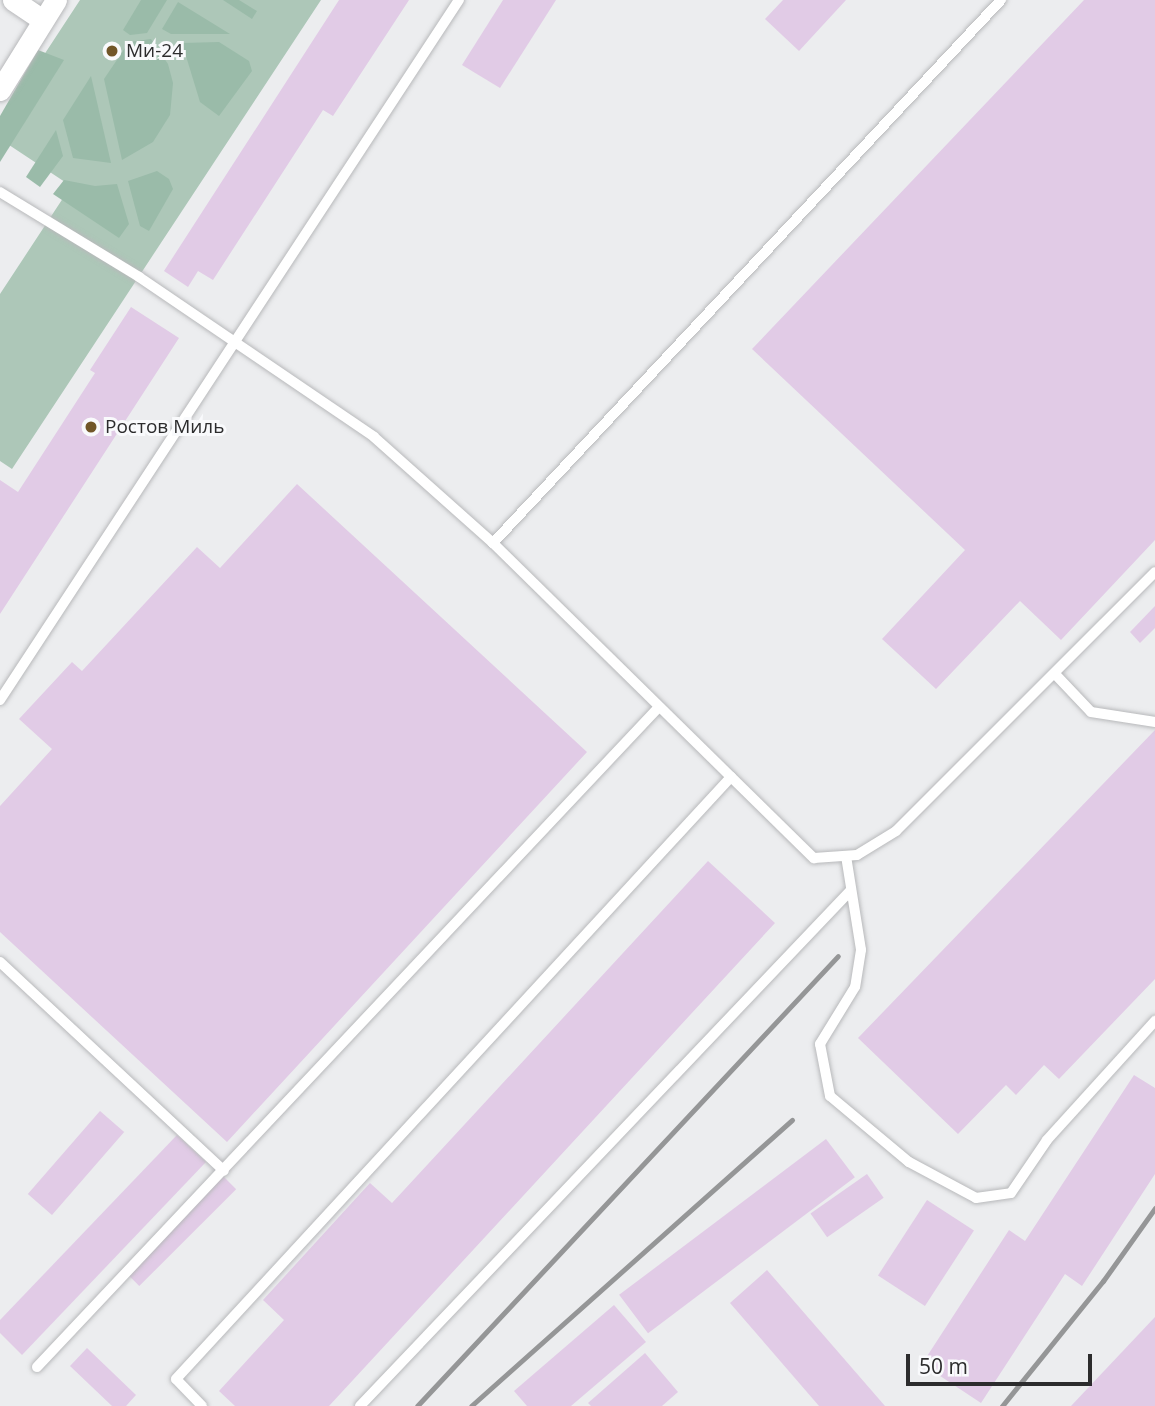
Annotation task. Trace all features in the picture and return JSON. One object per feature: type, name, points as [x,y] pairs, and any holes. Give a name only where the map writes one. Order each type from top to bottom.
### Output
[{"type":"street","points":[[13,0],[43,20]]},
{"type":"street","points":[[0,90],[56,0]]},
{"type":"lane","points":[[0,700],[459,0]]},
{"type":"lane","points":[[492,543],[1001,0]]},
{"type":"lane","points":[[0,192],[234,341],[374,437],[492,543],[814,858],[857,855],[896,831],[1155,572]]},
{"type":"lane","points":[[1055,674],[1091,712],[1155,722]]},
{"type":"lane","points":[[37,1367],[225,1171],[659,707]]},
{"type":"lane","points":[[202,1406],[176,1379],[731,777]]},
{"type":"lane","points":[[846,856],[861,950],[855,987],[820,1044],[830,1096],[909,1162],[976,1198],[1011,1193],[1047,1140],[1155,1021]]},
{"type":"lane","points":[[360,1406],[852,890]]},
{"type":"lane","points":[[0,962],[225,1171]]},
{"type":"green space","points":[[80,0],[321,0],[12,469],[0,461],[0,294],[71,186],[0,139],[0,122]]},
{"type":"green space","points":[[141,0],[167,0],[147,33],[130,35],[123,30]]},
{"type":"green space","points":[[223,0],[239,0],[257,11],[252,19]]},
{"type":"green space","points":[[178,2],[230,34],[171,34],[162,29]]},
{"type":"green space","points":[[151,39],[168,64],[173,83],[170,115],[153,142],[122,160],[104,79],[129,42]]},
{"type":"green space","points":[[219,42],[249,61],[252,71],[219,116],[200,102],[182,43]]},
{"type":"green space","points":[[38,50],[64,60],[0,162],[0,116]]},
{"type":"green space","points":[[91,76],[111,163],[73,158],[63,120]]},
{"type":"green space","points":[[56,130],[63,156],[40,187],[26,177]]},
{"type":"green space","points":[[157,171],[169,179],[173,189],[149,231],[140,226],[128,181]]},
{"type":"green space","points":[[64,180],[95,186],[117,184],[129,224],[119,238],[53,194]]},
{"type":"building","points":[[339,0],[409,0],[333,116],[323,110],[213,280],[198,271],[188,287],[164,271]]},
{"type":"building","points":[[503,0],[556,0],[500,88],[462,65]]},
{"type":"building","points":[[783,0],[846,0],[799,51],[765,19]]},
{"type":"building","points":[[1084,0],[1155,0],[1155,540],[1061,640],[1020,601],[936,689],[882,639],[965,550],[752,349]]},
{"type":"building","name":"Ростов Миль","points":[[131,307],[179,338],[0,614],[0,480],[18,492],[95,373],[90,370]]},
{"type":"building","points":[[297,484],[587,752],[227,1142],[0,932],[0,806],[52,749],[19,719],[72,662],[82,671],[197,547],[220,568]]},
{"type":"building","points":[[1155,606],[1155,628],[1140,643],[1130,632]]},
{"type":"building","points":[[1155,730],[1155,979],[1059,1079],[1044,1065],[1016,1095],[1006,1085],[958,1134],[858,1038]]},
{"type":"building","points":[[708,861],[775,923],[329,1406],[235,1406],[219,1391],[284,1320],[263,1300],[370,1183],[392,1203]]},
{"type":"building","points":[[1134,1075],[1155,1088],[1155,1174],[1082,1286],[1065,1274],[981,1403],[922,1364],[1009,1230],[1025,1241]]},
{"type":"building","points":[[100,1111],[124,1132],[52,1215],[28,1194]]},
{"type":"building","points":[[177,1135],[206,1162],[22,1355],[0,1333],[0,1320]]},
{"type":"building","points":[[826,1139],[855,1177],[648,1333],[619,1295]]},
{"type":"building","points":[[867,1174],[884,1198],[827,1237],[810,1214]]},
{"type":"building","points":[[222,1175],[236,1189],[139,1286],[125,1272]]},
{"type":"building","points":[[927,1200],[974,1230],[925,1306],[878,1275]]},
{"type":"building","points":[[767,1270],[885,1406],[819,1406],[730,1303]]},
{"type":"building","points":[[614,1305],[646,1342],[571,1406],[527,1406],[514,1391]]},
{"type":"building","points":[[1155,1317],[1155,1406],[1071,1406]]},
{"type":"building","points":[[87,1348],[136,1395],[126,1406],[112,1406],[70,1366]]},
{"type":"building","points":[[645,1353],[678,1392],[662,1406],[591,1406],[588,1403]]},
{"type":"railway","points":[[417,1406],[838,956]]},
{"type":"railway","points":[[471,1406],[792,1120]]},
{"type":"railway","points":[[1002,1406],[1103,1281],[1155,1208]]},
{"type":"place","name":"Ми-24","points":[[112,51]]},
{"type":"place","name":"Ростов Миль","points":[[91,427]]}]
